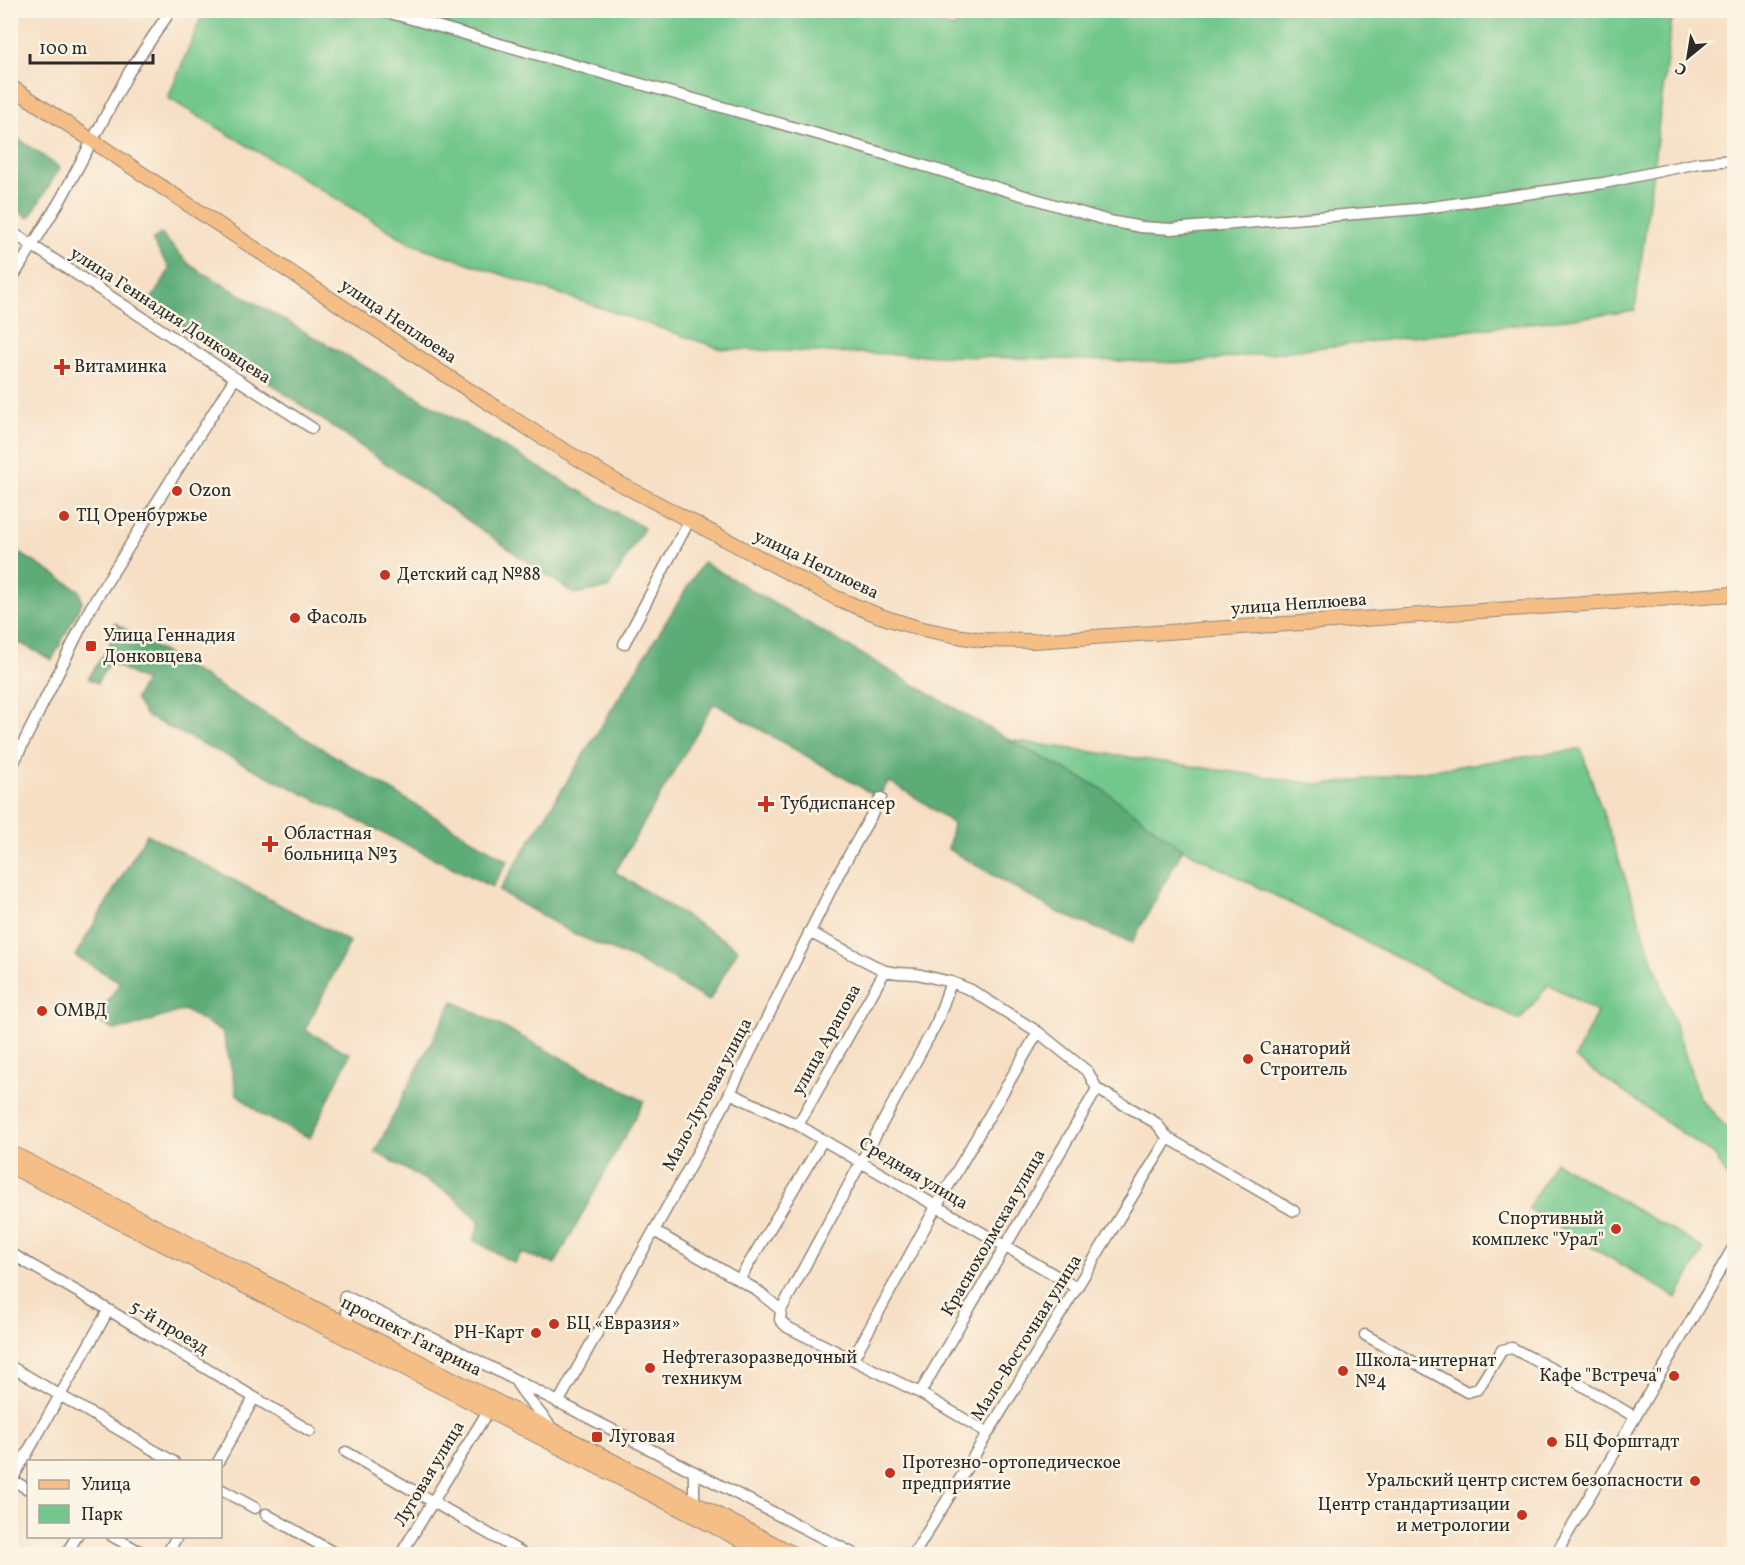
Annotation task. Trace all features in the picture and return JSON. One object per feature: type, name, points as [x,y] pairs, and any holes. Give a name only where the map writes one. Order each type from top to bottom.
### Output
[{"type":"main road","name":"улица Неплюева","points":[[10,86],[542,438],[617,482],[836,598],[858,608],[918,628],[983,640],[1034,641],[1734,594]]},
{"type":"main road","name":"проспект Гагарина","points":[[10,1152],[794,1554]]},
{"type":"main road","name":"проспект Гагарина","points":[[10,1166],[768,1554]]},
{"type":"street","points":[[10,282],[94,141],[129,72],[171,10]]},
{"type":"street","points":[[380,10],[824,136],[1089,215],[1141,227],[1171,229],[1417,209],[1604,183],[1698,164],[1734,160]]},
{"type":"street","name":"улица Геннадия Донковцева","points":[[10,231],[312,428]]},
{"type":"street","points":[[10,770],[95,599],[235,378]]},
{"type":"street","points":[[624,644],[689,521]]},
{"type":"street","name":"Мало-Луговая улица","points":[[558,1403],[730,1093],[839,873],[881,798]]},
{"type":"street","points":[[809,932],[885,971],[915,973],[951,982],[971,990],[1038,1032],[1088,1072],[1097,1089],[1156,1123],[1168,1138],[1294,1212]]},
{"type":"street","name":"улица Арапова","points":[[798,1125],[885,971]]},
{"type":"street","points":[[951,982],[937,1022],[781,1310],[780,1320],[787,1327],[920,1393],[988,1433]]},
{"type":"street","points":[[853,1359],[936,1207],[1038,1032]]},
{"type":"street","name":"Краснохолмская улица","points":[[920,1393],[1097,1089]]},
{"type":"street","name":"Средняя улица","points":[[730,1093],[798,1125],[1077,1288]]},
{"type":"street","name":"Мало-Восточная улица","points":[[914,1554],[1168,1138]]},
{"type":"street","points":[[739,1280],[823,1140]]},
{"type":"street","points":[[654,1232],[755,1288],[781,1310]]},
{"type":"street","points":[[1556,1554],[1734,1246]]},
{"type":"street","name":"5-й проезд","points":[[10,1253],[310,1431]]},
{"type":"street","points":[[349,1325],[345,1296],[432,1338],[854,1554]]},
{"type":"street","points":[[27,1489],[11,1481],[108,1311]]},
{"type":"street","points":[[1365,1335],[1467,1392],[1478,1389],[1503,1350],[1512,1348],[1571,1379],[1635,1417]]},
{"type":"street","points":[[10,1366],[172,1460]]},
{"type":"street","points":[[514,1380],[553,1430]]},
{"type":"street","points":[[219,1460],[254,1398]]},
{"type":"street","name":"Луговая улица","points":[[401,1554],[488,1411]]},
{"type":"street","points":[[346,1452],[524,1554]]},
{"type":"street","points":[[694,1473],[694,1503]]},
{"type":"street","points":[[222,1490],[255,1508]]},
{"type":"street","points":[[266,1514],[336,1554]]},
{"type":"street","points":[[66,1554],[76,1538]]},
{"type":"street","points":[[116,1538],[144,1554]]},
{"type":"street","points":[[167,1554],[176,1538]]},
{"type":"green space","points":[[904,10],[953,28],[968,10],[1673,11],[1635,311],[1186,363],[722,349],[412,244],[168,98],[204,11]]},
{"type":"green space","points":[[10,133],[60,168],[29,218],[11,207]]},
{"type":"green space","points":[[161,234],[191,266],[644,528],[608,588],[574,594],[222,350],[148,305],[170,269],[152,240]]},
{"type":"green space","points":[[10,547],[79,590],[82,602],[52,660],[22,644],[11,643]]},
{"type":"green space","points":[[703,562],[1009,740],[1102,789],[1183,849],[1132,943],[1057,912],[948,849],[953,824],[889,781],[878,797],[714,703],[615,872],[738,949],[709,1001],[636,960],[574,934],[499,891]]},
{"type":"green space","points":[[115,623],[508,861],[492,887],[146,716],[135,699],[145,681],[110,662],[97,683],[88,678],[109,647]]},
{"type":"green space","points":[[1009,740],[1323,785],[1581,749],[1700,1098],[1734,1136],[1734,1190],[1716,1157],[1575,1058],[1597,1012],[1549,984],[1520,1020],[1183,849]]},
{"type":"green space","points":[[147,834],[350,942],[305,1030],[350,1054],[310,1138],[262,1115],[237,1094],[223,1032],[184,1010],[128,1028],[113,1030],[96,1020],[120,982],[75,956]]},
{"type":"green space","points":[[453,1001],[644,1101],[555,1264],[521,1253],[514,1263],[473,1240],[480,1222],[452,1195],[375,1152]]},
{"type":"green space","name":"Спортивный комплекс \"Урал\"","points":[[1555,1162],[1704,1249],[1677,1298],[1528,1209]]},
{"type":"place","name":"Витаминка","points":[[62,367]]},
{"type":"place","name":"Ozon","points":[[177,491]]},
{"type":"place","name":"ТЦ Оренбуржье","points":[[64,516]]},
{"type":"place","name":"Детский сад №88","points":[[385,575]]},
{"type":"place","name":"Фасоль","points":[[295,618]]},
{"type":"place","name":"Улица Геннадия Донковцева","points":[[91,646]]},
{"type":"place","name":"Тубдиспансер","points":[[766,804]]},
{"type":"place","name":"Областная больница №3","points":[[270,844]]},
{"type":"place","name":"ОМВД","points":[[42,1011]]},
{"type":"place","name":"Санаторий Строитель","points":[[1248,1059]]},
{"type":"place","name":"Спортивный комплекс \"Урал\"","points":[[1616,1229]]},
{"type":"place","name":"БЦ «Евразия»","points":[[554,1324]]},
{"type":"place","name":"РН-Карт","points":[[536,1333]]},
{"type":"place","name":"Нефтегазоразведочный техникум","points":[[650,1368]]},
{"type":"place","name":"Школа-интернат №4","points":[[1343,1371]]},
{"type":"place","name":"Кафе \"Встреча\"","points":[[1674,1376]]},
{"type":"place","name":"Луговая","points":[[597,1437]]},
{"type":"place","name":"БЦ Форштадт","points":[[1552,1442]]},
{"type":"place","name":"Протезно-ортопедическое предприятие","points":[[890,1473]]},
{"type":"place","name":"Уральский центр систем безопасности","points":[[1695,1481]]},
{"type":"place","name":"Центр стандартизации и метрологии","points":[[1522,1515]]}]
